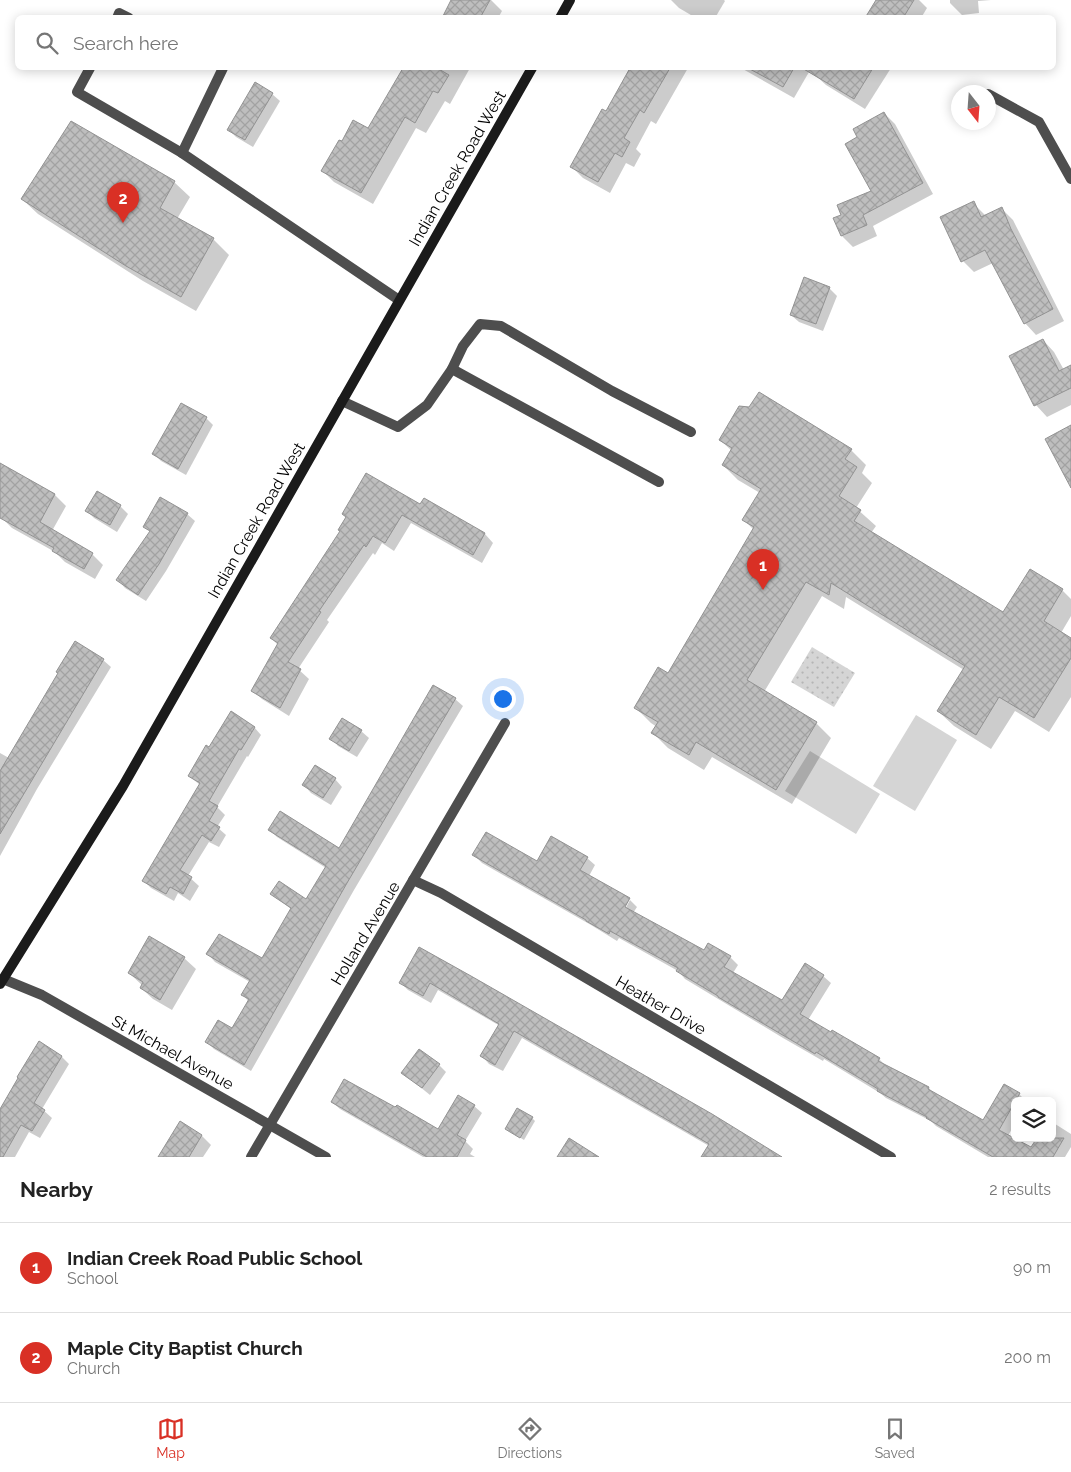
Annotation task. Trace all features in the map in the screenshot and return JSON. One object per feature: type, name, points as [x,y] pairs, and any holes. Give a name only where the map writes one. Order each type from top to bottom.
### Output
[{"type":"street","points":[[562,15],[570,0]]},
{"type":"street","points":[[89,70],[77,92],[182,153],[399,300]]},
{"type":"street","points":[[182,153],[222,70]]},
{"type":"street","name":"Indian Creek Road West","points":[[1,981],[123,786],[531,70]]},
{"type":"street","points":[[996,98],[1039,122],[1071,179]]},
{"type":"street","points":[[342,401],[398,427],[427,404],[452,369],[462,346],[480,324],[501,326],[612,391],[691,432]]},
{"type":"street","points":[[452,369],[659,482]]},
{"type":"street","name":"Holland Avenue","points":[[251,1157],[505,724]]},
{"type":"street","name":"Heather Drive","points":[[413,880],[441,893],[891,1157]]},
{"type":"street","name":"St Michael Avenue","points":[[1,981],[42,995],[326,1157]]},
{"type":"shaded area","points":[[812,647],[855,673],[834,707],[791,682]]},
{"type":"shaded area","points":[[916,715],[957,740],[915,811],[873,786]]},
{"type":"shaded area","points":[[810,751],[880,794],[856,834],[785,791]]},
{"type":"building","points":[[451,0],[490,0],[482,15],[444,15]]},
{"type":"building","points":[[876,0],[914,0],[905,15],[867,15]]},
{"type":"building","points":[[402,70],[440,70],[449,75],[438,93],[433,91],[415,123],[405,117],[361,193],[321,171],[339,140],[342,141],[353,120],[368,128]]},
{"type":"building","points":[[629,70],[669,70],[644,113],[640,110],[624,138],[630,142],[622,157],[615,153],[598,182],[570,167],[602,109],[606,111]]},
{"type":"building","points":[[752,70],[793,70],[783,87]]},
{"type":"building","points":[[805,70],[872,70],[854,99]]},
{"type":"building","points":[[255,82],[273,93],[245,140],[227,130]]},
{"type":"building","points":[[884,112],[923,183],[863,215],[867,225],[841,236],[833,218],[841,215],[837,205],[871,191],[845,144],[857,137],[853,129]]},
{"type":"building","points":[[71,121],[175,181],[160,208],[214,238],[181,297],[126,266],[21,199]]},
{"type":"building","points":[[974,201],[981,217],[1002,207],[1011,229],[1053,309],[1024,324],[985,250],[961,262],[940,217]]},
{"type":"building","points":[[804,277],[830,287],[816,324],[790,315]]},
{"type":"building","points":[[1043,339],[1059,371],[1071,365],[1071,388],[1034,406],[1009,356]]},
{"type":"building","points":[[759,392],[852,449],[845,459],[857,467],[839,496],[861,510],[854,521],[1003,612],[1030,569],[1063,589],[1044,621],[1071,638],[1071,658],[1034,718],[999,697],[976,735],[937,711],[965,666],[831,583],[829,595],[806,582],[747,680],[817,722],[776,790],[696,742],[689,755],[651,733],[658,722],[634,708],[658,667],[668,673],[754,527],[742,520],[761,489],[722,465],[732,448],[719,440],[739,406],[749,407]]},
{"type":"building","points":[[181,403],[207,417],[178,469],[152,454]]},
{"type":"building","points":[[1071,425],[1071,488],[1045,439]]},
{"type":"building","points":[[0,463],[55,494],[40,522],[93,553],[84,569],[52,551],[54,548],[0,518]]},
{"type":"building","points":[[366,473],[420,504],[424,498],[485,533],[473,555],[402,515],[385,543],[373,536],[366,547],[364,545],[319,611],[321,612],[288,662],[301,669],[280,708],[251,691],[278,643],[270,638],[340,531],[338,530],[346,517],[342,514]]},
{"type":"building","points":[[97,491],[121,505],[110,525],[85,511]]},
{"type":"building","points":[[160,497],[188,513],[159,564],[138,595],[116,580],[150,531],[143,527]]},
{"type":"building","points":[[75,641],[104,659],[0,834],[0,771]]},
{"type":"building","points":[[433,685],[456,698],[347,883],[244,1065],[205,1042],[218,1020],[232,1028],[249,999],[241,995],[250,980],[206,954],[219,934],[262,958],[291,908],[270,894],[279,881],[306,899],[326,866],[268,830],[280,811],[339,848]]},
{"type":"building","points":[[231,711],[255,727],[241,750],[239,749],[209,801],[218,806],[209,821],[220,827],[211,841],[202,835],[180,870],[192,877],[183,894],[170,887],[166,894],[142,881],[200,783],[188,776],[206,745],[209,747]]},
{"type":"building","points":[[342,718],[362,730],[349,751],[329,739]]},
{"type":"building","points":[[315,765],[336,778],[323,798],[302,785]]},
{"type":"building","points":[[486,832],[537,861],[551,836],[588,857],[580,870],[630,898],[625,907],[704,950],[708,943],[731,956],[724,967],[782,1000],[805,963],[824,975],[800,1014],[831,1032],[832,1030],[880,1058],[878,1061],[929,1087],[928,1089],[983,1120],[1004,1084],[1020,1093],[1018,1097],[1011,1097],[1011,1109],[999,1130],[1011,1136],[1011,1142],[1022,1142],[1031,1147],[1034,1142],[1056,1142],[1056,1138],[1064,1138],[1053,1157],[993,1157],[927,1117],[877,1091],[878,1089],[816,1052],[815,1054],[718,997],[676,971],[678,968],[610,931],[609,934],[472,855]]},
{"type":"building","points":[[149,936],[185,957],[160,1000],[140,988],[143,982],[128,973]]},
{"type":"building","points":[[419,947],[712,1114],[782,1157],[701,1157],[709,1144],[514,1031],[495,1065],[480,1056],[499,1024],[430,983],[423,996],[399,983]]},
{"type":"building","points":[[39,1041],[62,1056],[34,1103],[45,1110],[32,1131],[21,1125],[3,1157],[0,1157],[0,1109]]},
{"type":"building","points":[[419,1049],[440,1064],[422,1088],[401,1073]]},
{"type":"building","points":[[344,1079],[395,1107],[397,1105],[438,1129],[458,1095],[475,1105],[457,1135],[466,1140],[457,1157],[427,1157],[331,1102]]},
{"type":"building","points":[[517,1108],[533,1117],[520,1138],[505,1129]]},
{"type":"building","points":[[180,1121],[202,1135],[189,1157],[158,1157]]},
{"type":"building","points":[[569,1138],[599,1157],[557,1157]]},
{"type":"place","name":"Maple City Baptist Church","points":[[123,223]]},
{"type":"place","name":"Indian Creek Road Public School","points":[[763,590]]}]
